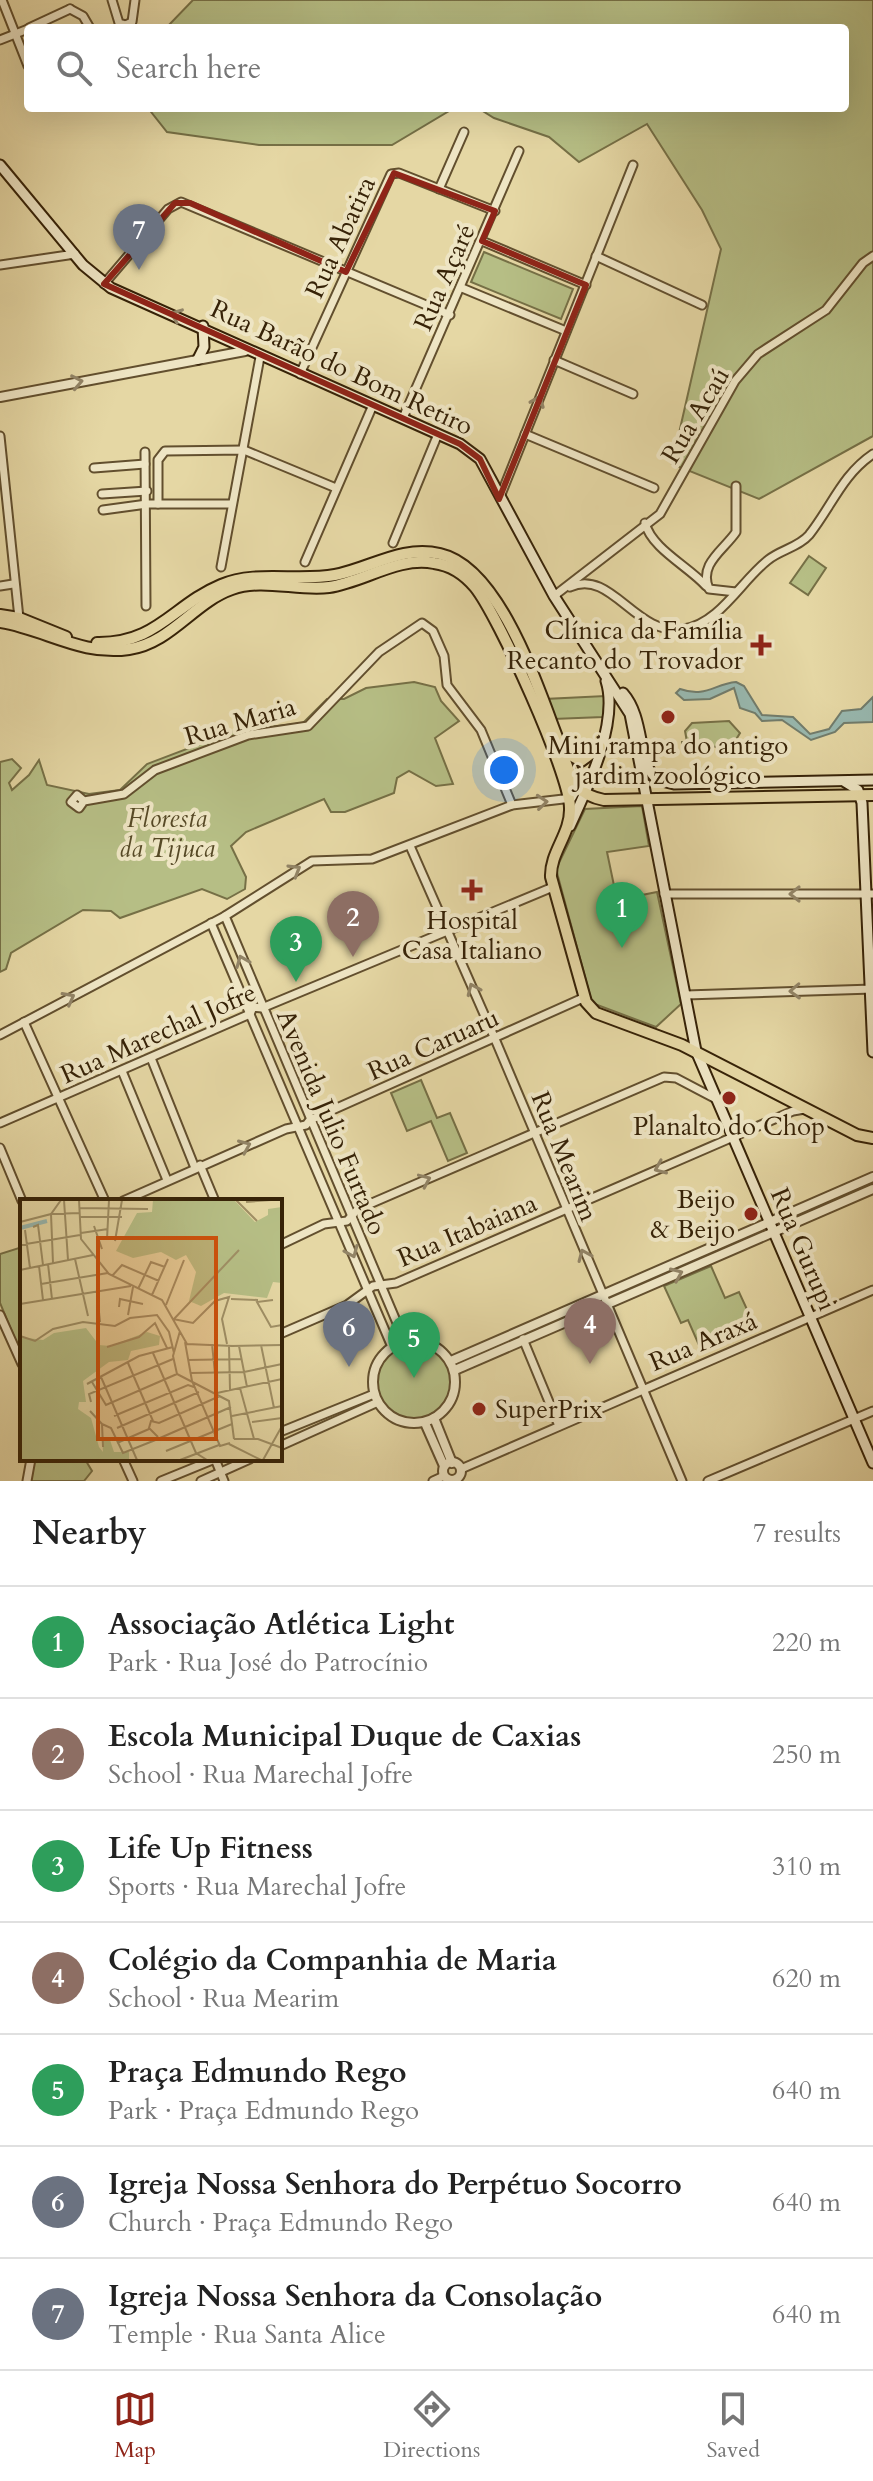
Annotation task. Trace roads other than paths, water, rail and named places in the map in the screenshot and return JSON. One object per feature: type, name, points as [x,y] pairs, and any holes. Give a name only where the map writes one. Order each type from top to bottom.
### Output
[{"type":"main road","name":"Rua Barão do Bom Retiro","points":[[0,165],[104,284],[203,326],[245,351],[403,418],[477,454],[554,596],[630,714],[696,1051],[857,1135],[873,1138]]},
{"type":"main road","points":[[198,359],[204,347],[203,326]]},
{"type":"main road","points":[[0,615],[19,618],[80,641],[124,641],[165,624],[208,592],[232,581],[333,575],[409,551],[444,554],[476,572],[491,592],[582,790],[604,800],[867,795]]},
{"type":"main road","points":[[0,622],[80,648],[126,650],[155,640],[221,593],[239,587],[321,588],[414,562],[447,566],[472,583],[529,690],[570,799],[569,822],[563,842]]},
{"type":"main road","name":"Rua Barão do Bom Retiro","points":[[602,670],[635,707],[647,764],[658,780],[674,784],[873,780]]},
{"type":"main road","points":[[602,670],[612,702],[600,747],[563,842],[552,862],[553,887],[583,998],[596,1013],[696,1051]]},
{"type":"main road","points":[[560,745],[566,756],[581,761],[600,747]]},
{"type":"main road","points":[[842,780],[867,795]]},
{"type":"main road","points":[[867,795],[873,1052]]},
{"type":"main road","name":"Rua Barão do Bom Retiro","points":[[694,1033],[716,1064]]},
{"type":"main road","name":"Rua Gurupi","points":[[696,1051],[873,1463]]},
{"type":"street","points":[[2,0],[24,57]]},
{"type":"street","points":[[112,0],[119,23],[122,24]]},
{"type":"street","points":[[132,24],[135,0]]},
{"type":"street","points":[[36,24],[70,5],[88,24]]},
{"type":"street","points":[[0,40],[24,30]]},
{"type":"street","points":[[439,189],[464,132]]},
{"type":"street","name":"Rua Açaré","points":[[403,418],[519,151]]},
{"type":"street","points":[[499,499],[633,165]]},
{"type":"street","name":"Rua Abatira","points":[[300,374],[391,174],[399,173],[495,211]]},
{"type":"street","points":[[104,284],[168,209],[175,203],[190,203],[450,315]]},
{"type":"street","points":[[482,241],[586,285]]},
{"type":"street","points":[[0,265],[75,254]]},
{"type":"street","points":[[596,256],[702,305]]},
{"type":"street","name":"Rua Acaú","points":[[554,596],[660,514],[735,381],[758,354],[826,310],[863,263],[873,256]]},
{"type":"street","points":[[462,288],[566,331]]},
{"type":"street","points":[[0,397],[245,351]]},
{"type":"street","points":[[221,567],[260,357]]},
{"type":"street","points":[[554,360],[633,394]]},
{"type":"street","points":[[305,562],[373,405]]},
{"type":"street","points":[[393,543],[438,434]]},
{"type":"street","points":[[525,434],[654,488]]},
{"type":"street","points":[[0,436],[13,584],[19,618]]},
{"type":"street","points":[[158,504],[158,460],[165,451],[244,450],[336,488]]},
{"type":"street","points":[[145,452],[146,606]]},
{"type":"street","points":[[554,596],[577,584],[597,586],[612,593],[646,622],[671,630],[701,623],[774,555],[808,536],[846,477],[873,454]]},
{"type":"street","points":[[94,468],[145,464]]},
{"type":"street","points":[[706,586],[706,573],[711,560],[736,532],[736,486]]},
{"type":"street","points":[[102,494],[147,491]]},
{"type":"street","points":[[103,510],[147,504],[232,504]]},
{"type":"street","points":[[645,523],[647,532],[664,550],[706,586],[736,592]]},
{"type":"street","points":[[0,586],[13,584]]},
{"type":"street","name":"Rua Maria","points":[[84,801],[124,794],[155,770],[248,735],[308,726],[379,652],[417,626],[428,625],[444,656],[450,693],[481,730],[512,805]]},
{"type":"street","points":[[0,1035],[225,916],[312,861],[358,862],[410,846],[512,805],[570,799],[582,790]]},
{"type":"street","name":"Rua Mearim","points":[[410,846],[682,1481]]},
{"type":"street","name":"Rua Marechal Jofre","points":[[0,1123],[251,1016],[253,1007],[263,1010],[553,887]]},
{"type":"street","points":[[664,894],[870,894]]},
{"type":"street","name":"Avenida Julio Furtado","points":[[225,916],[405,1342]]},
{"type":"street","name":"Avenida Julio Furtado","points":[[211,923],[392,1347]]},
{"type":"street","points":[[686,995],[872,989]]},
{"type":"street","name":"Rua Caruaru","points":[[127,1199],[298,1122],[306,1125],[309,1118],[583,998]]},
{"type":"street","points":[[24,1022],[104,1199]]},
{"type":"street","points":[[151,1058],[197,1167],[214,1199]]},
{"type":"street","points":[[122,1071],[167,1180]]},
{"type":"street","points":[[282,1244],[337,1217],[347,1221],[349,1212],[664,1077],[676,1078],[714,1098]]},
{"type":"street","name":"Rua Itabaiana","points":[[282,1333],[370,1294],[373,1286],[381,1290],[731,1137],[805,1109]]},
{"type":"street","points":[[0,1148],[21,1199]]},
{"type":"street","points":[[453,1366],[523,1339],[768,1221],[873,1177]]},
{"type":"street","points":[[453,1366],[603,1300],[774,1233],[873,1189]]},
{"type":"street","name":"Rua Araxá","points":[[433,1481],[873,1290]]},
{"type":"street","points":[[0,1315],[20,1360]]},
{"type":"street","points":[[523,1339],[559,1426]]},
{"type":"street","points":[[405,1342],[426,1342],[453,1366],[452,1398],[430,1420],[406,1422],[391,1416],[376,1398],[375,1369],[392,1347],[405,1342]]},
{"type":"street","points":[[282,1431],[376,1398]]},
{"type":"street","points":[[282,1445],[376,1398]]},
{"type":"street","points":[[708,1481],[873,1411]]},
{"type":"street","points":[[430,1420],[453,1474]]},
{"type":"street","points":[[27,1481],[31,1461]]},
{"type":"street","points":[[124,1461],[133,1481]]},
{"type":"street","points":[[161,1481],[210,1461]]},
{"type":"street","points":[[216,1461],[224,1481]]},
{"type":"street","points":[[201,1481],[245,1461]]},
{"type":"water","points":[[736,682],[744,686],[762,715],[793,717],[810,734],[829,729],[842,711],[861,709],[873,697],[873,722],[844,723],[835,732],[811,740],[782,720],[762,721],[755,713],[740,708],[734,688],[710,699],[684,700],[676,693],[680,689],[697,692]]},
{"type":"place","name":"Igreja Nossa Senhora da Consolação","points":[[139,270]]},
{"type":"place","name":"Clínica da Família Recanto do Trovador","points":[[761,645]]},
{"type":"place","name":"Mini rampa do antigo jardim zoológico","points":[[668,717]]},
{"type":"place","name":"Hospital Casa Italiano","points":[[472,890]]},
{"type":"place","name":"Associação Atlética Light","points":[[622,948]]},
{"type":"place","name":"Escola Municipal Duque de Caxias","points":[[353,957]]},
{"type":"place","name":"Life Up Fitness","points":[[296,982]]},
{"type":"place","name":"Planalto do Chop","points":[[729,1098]]},
{"type":"place","name":"Beijo & Beijo","points":[[751,1214]]},
{"type":"place","name":"Colégio da Companhia de Maria","points":[[590,1364]]},
{"type":"place","name":"Igreja Nossa Senhora do Perpétuo Socorro","points":[[349,1367]]},
{"type":"place","name":"Praça Edmundo Rego","points":[[414,1378]]},
{"type":"place","name":"SuperPrix","points":[[479,1409]]},
{"type":"park label","name":"Floresta da Tijuca","points":[[167,833]]}]
